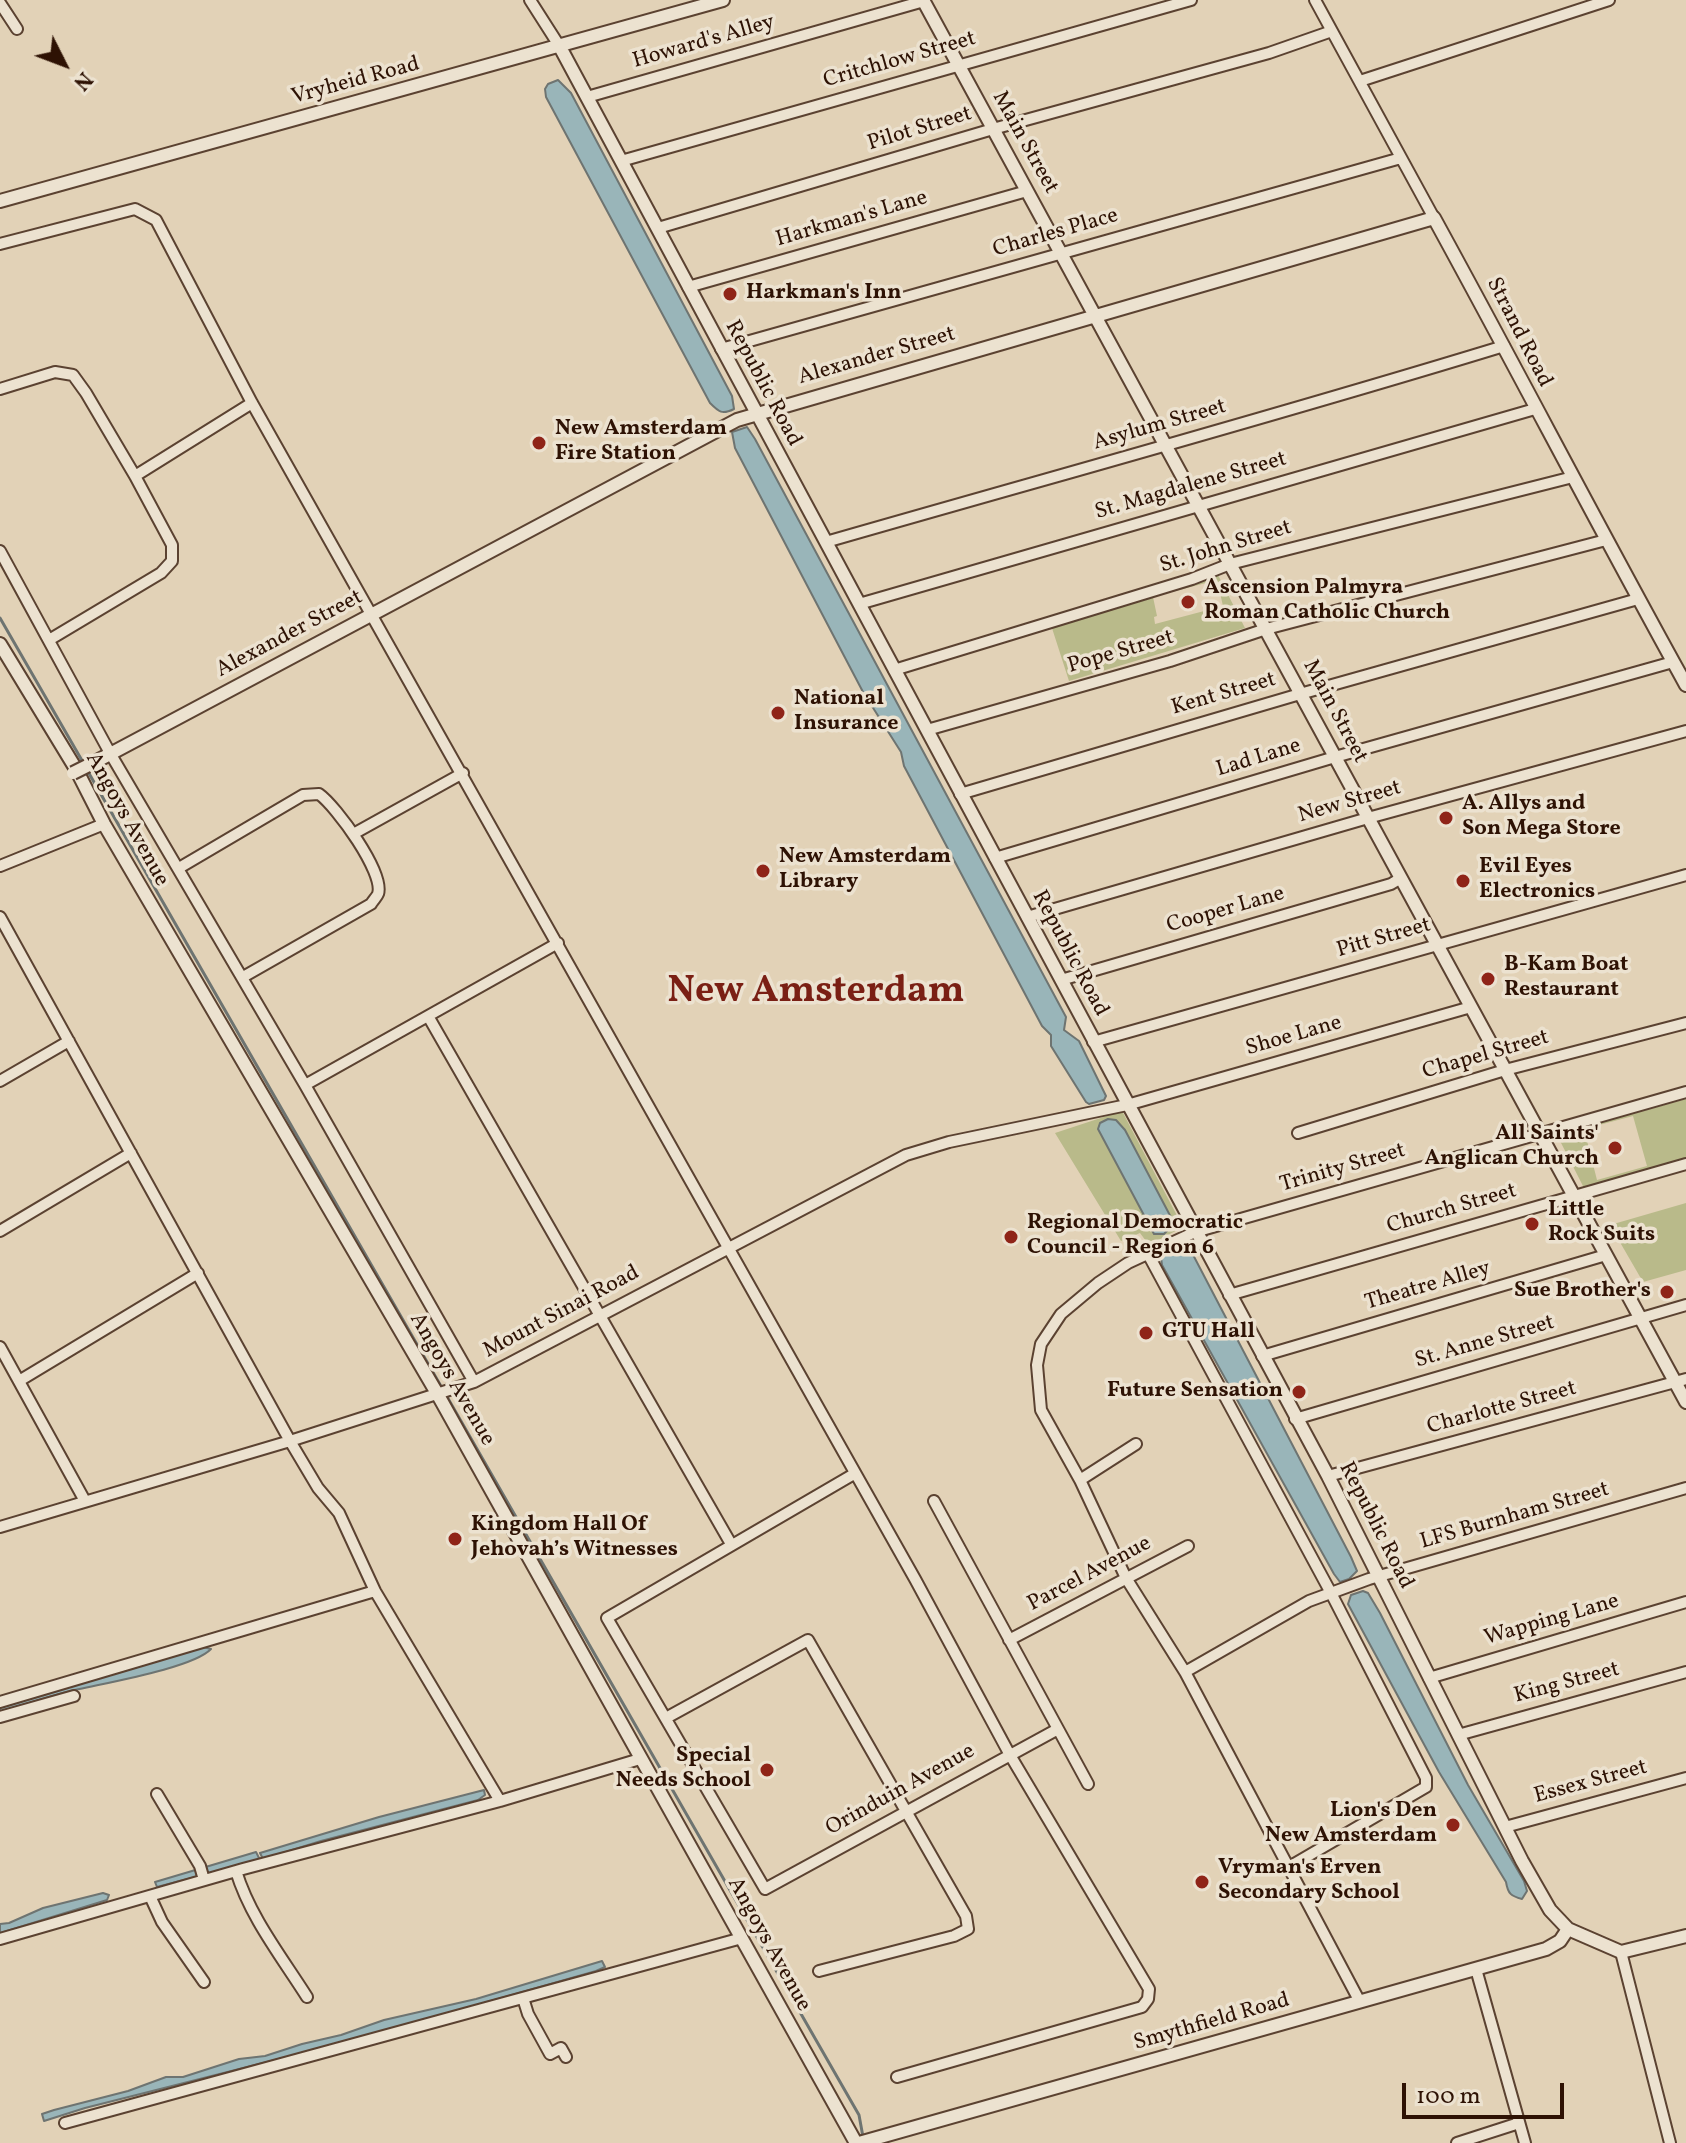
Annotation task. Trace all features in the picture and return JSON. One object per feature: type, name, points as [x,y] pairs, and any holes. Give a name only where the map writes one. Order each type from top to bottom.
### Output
[{"type":"street","name":"Republic Road","points":[[530,0],[560,47],[658,228],[1328,1476],[1505,1827],[1550,1910],[1568,1929]]},
{"type":"street","name":"Vryheid Road","points":[[0,201],[723,0]]},
{"type":"street","name":"Critchlow Street","points":[[621,161],[1191,0]]},
{"type":"street","name":"Strand Road","points":[[1315,0],[1686,685]]},
{"type":"street","points":[[1360,81],[1609,0]]},
{"type":"street","name":"Main Street","points":[[924,1],[1640,1318],[1681,1380],[1686,1402]]},
{"type":"street","name":"Howard's Alley","points":[[587,97],[924,1]]},
{"type":"street","points":[[0,3],[17,29]]},
{"type":"street","name":"Pilot Street","points":[[658,228],[993,129],[1269,53],[1332,31]]},
{"type":"street","name":"Charles Place","points":[[721,349],[1401,158]]},
{"type":"street","name":"Harkman's Lane","points":[[688,287],[1027,191]]},
{"type":"street","points":[[0,244],[135,209],[156,220],[252,403],[915,1579],[1010,1755],[1149,1989],[1148,1999],[1142,2007],[897,2077]]},
{"type":"street","name":"Alexander Street","points":[[74,771],[737,420],[1434,218]]},
{"type":"street","name":"Asylum Street","points":[[826,542],[1325,401],[1504,346]]},
{"type":"street","points":[[0,389],[55,372],[73,375],[135,476],[172,545],[172,561],[161,573],[49,640]]},
{"type":"street","points":[[135,476],[252,403]]},
{"type":"street","name":"St. Magdalene Street","points":[[859,604],[1535,409]]},
{"type":"street","name":"St. John Street","points":[[894,670],[1192,579],[1230,564],[1573,477]]},
{"type":"street","name":"Pope Street","points":[[927,730],[1170,661],[1266,629],[1606,540]]},
{"type":"street","points":[[0,551],[110,753],[243,977],[474,1382]]},
{"type":"street","name":"Kent Street","points":[[960,794],[1638,599]]},
{"type":"street","name":"Angoys Avenue","points":[[0,644],[441,1394],[640,1759],[857,2143]]},
{"type":"street","name":"Lad Lane","points":[[995,858],[1335,757],[1673,662]]},
{"type":"street","name":"New Street","points":[[1027,917],[1368,818],[1686,731]]},
{"type":"street","points":[[355,833],[463,773]]},
{"type":"street","points":[[179,868],[303,795],[319,794],[330,802],[355,833],[379,885],[378,894],[371,904],[243,977]]},
{"type":"street","points":[[0,866],[104,824]]},
{"type":"street","name":"Pitt Street","points":[[1093,1042],[1686,875]]},
{"type":"street","name":"Cooper Lane","points":[[1061,980],[1391,884],[1401,878]]},
{"type":"street","points":[[0,917],[290,1441],[318,1488],[339,1513],[375,1591],[500,1801]]},
{"type":"street","points":[[305,1085],[558,943]]},
{"type":"street","name":"Shoe Lane","points":[[1127,1105],[1471,1007]]},
{"type":"street","points":[[428,1016],[731,1544]]},
{"type":"street","name":"Chapel Street","points":[[1298,1133],[1505,1070],[1686,1023]]},
{"type":"street","points":[[0,1081],[69,1041]]},
{"type":"street","name":"Trinity Street","points":[[1360,2002],[1185,1672],[1126,1578],[1080,1480],[1041,1410],[1037,1365],[1041,1344],[1061,1314],[1098,1283],[1195,1232],[1686,1092]]},
{"type":"street","name":"Mount Sinai Road","points":[[0,1527],[290,1441],[474,1382],[906,1155],[949,1142],[1127,1105]]},
{"type":"street","points":[[0,1231],[131,1153]]},
{"type":"street","name":"Church Street","points":[[1229,1295],[1686,1164]]},
{"type":"street","points":[[1148,1254],[1331,1593],[1426,1778],[1426,1787],[1289,1867]]},
{"type":"street","name":"Theatre Alley","points":[[1262,1356],[1606,1255]]},
{"type":"street","points":[[19,1381],[198,1273]]},
{"type":"street","name":"St. Anne Street","points":[[1295,1419],[1686,1305]]},
{"type":"street","points":[[0,1347],[85,1501]]},
{"type":"street","name":"Charlotte Street","points":[[1328,1476],[1681,1380]]},
{"type":"street","points":[[1080,1480],[1136,1444]]},
{"type":"street","points":[[819,1971],[954,1936],[968,1929],[966,1916],[808,1640],[666,1718],[607,1618],[854,1474]]},
{"type":"street","name":"LFS Burnham Street","points":[[1185,1672],[1309,1601],[1379,1577],[1686,1488]]},
{"type":"street","points":[[934,1501],[1088,1784]]},
{"type":"street","name":"Parcel Avenue","points":[[1009,1640],[1188,1546]]},
{"type":"street","points":[[0,1702],[375,1591]]},
{"type":"street","name":"Wapping Lane","points":[[1429,1678],[1686,1602]]},
{"type":"street","name":"King Street","points":[[1458,1735],[1686,1672]]},
{"type":"street","points":[[0,1717],[74,1696]]},
{"type":"street","name":"Orinduin Avenue","points":[[666,1718],[765,1889],[1058,1729]]},
{"type":"street","points":[[1,1935],[500,1801],[640,1759]]},
{"type":"street","name":"Essex Street","points":[[1505,1827],[1686,1778]]},
{"type":"street","points":[[157,1794],[200,1866],[204,1879]]},
{"type":"street","points":[[236,1871],[258,1922],[307,1997]]},
{"type":"street","points":[[150,1896],[162,1922],[204,1982]]},
{"type":"street","points":[[1568,1929],[1621,1952],[1686,1936]]},
{"type":"street","name":"Smythfield Road","points":[[857,2143],[880,2141],[1546,1949],[1560,1941],[1568,1929]]},
{"type":"street","points":[[65,2123],[742,1938]]},
{"type":"street","points":[[1621,1952],[1670,2143]]},
{"type":"street","points":[[1476,1969],[1525,2143]]},
{"type":"street","points":[[523,1998],[528,2014],[550,2054],[561,2048],[566,2057]]},
{"type":"street","points":[[1457,2143],[1519,2123]]},
{"type":"green space","points":[[1218,575],[1245,628],[1069,681],[1051,625]],"holes":[[[1217,580],[1223,606],[1155,624],[1154,617],[1157,616],[1153,597]]]},
{"type":"green space","points":[[1686,1099],[1686,1158],[1584,1188],[1557,1135]],"holes":[[[1633,1116],[1647,1166],[1597,1180],[1584,1129]]]},
{"type":"green space","points":[[1122,1111],[1183,1227],[1149,1245],[1140,1233],[1121,1241],[1055,1133]]},
{"type":"green space","points":[[1686,1203],[1686,1270],[1643,1282],[1610,1225]]},
{"type":"water","points":[[558,80],[571,93],[732,396],[734,409],[721,412],[710,403],[546,97],[548,84]]},
{"type":"water","points":[[747,427],[1066,1017],[1064,1030],[1079,1041],[1106,1096],[1104,1100],[1086,1102],[1051,1046],[1051,1035],[1042,1026],[904,766],[901,752],[863,692],[735,448],[732,432]]},
{"type":"water","points":[[1108,1119],[1116,1120],[1125,1130],[1174,1223],[1164,1234],[1154,1234],[1098,1129],[1100,1123]]},
{"type":"water","points":[[1177,1245],[1190,1249],[1351,1557],[1357,1571],[1349,1579],[1340,1582],[1334,1574],[1162,1265],[1161,1258]]},
{"type":"water","points":[[1363,1591],[1368,1593],[1380,1613],[1468,1785],[1524,1881],[1527,1891],[1522,1899],[1509,1892],[1506,1882],[1439,1772],[1348,1604],[1351,1595]]},
{"type":"water","points":[[203,1647],[211,1649],[185,1663],[0,1712],[0,1706]]},
{"type":"water","points":[[484,1790],[485,1795],[478,1800],[263,1859],[260,1853],[379,1817]]},
{"type":"water","points":[[256,1852],[260,1860],[157,1887],[155,1882]]},
{"type":"water","points":[[103,1893],[109,1895],[107,1900],[0,1933],[0,1924],[43,1908]]},
{"type":"water","points":[[602,1961],[605,1967],[596,1971],[354,2040],[44,2121],[42,2114],[128,2091],[166,2077],[183,2077],[239,2059],[265,2056],[341,2035],[384,2020],[476,1999]]},
{"type":"waterway","points":[[0,618],[84,764]]},
{"type":"waterway","points":[[87,770],[442,1388]]},
{"type":"waterway","points":[[446,1395],[859,2115],[863,2137]]},
{"type":"place","name":"Harkman's Inn","points":[[730,294]]},
{"type":"place","name":"New Amsterdam Fire Station","points":[[539,443]]},
{"type":"place","name":"Ascension Palmyra Roman Catholic Church","points":[[1188,602]]},
{"type":"place","name":"National Insurance","points":[[778,713]]},
{"type":"place","name":"A. Allys and Son Mega Store","points":[[1446,818]]},
{"type":"place","name":"New Amsterdam Library","points":[[763,871]]},
{"type":"place","name":"Evil Eyes Electronics","points":[[1463,881]]},
{"type":"place","name":"B-Kam Boat Restaurant","points":[[1488,979]]},
{"type":"place","name":"All Saints' Anglican Church","points":[[1615,1148]]},
{"type":"place","name":"Little Rock Suits","points":[[1532,1224]]},
{"type":"place","name":"Regional Democratic Council - Region 6","points":[[1011,1237]]},
{"type":"place","name":"Sue Brother's","points":[[1667,1292]]},
{"type":"place","name":"GTU Hall","points":[[1146,1333]]},
{"type":"place","name":"Future Sensation","points":[[1299,1392]]},
{"type":"place","name":"Kingdom Hall Of Jehovah’s Witnesses","points":[[455,1539]]},
{"type":"place","name":"Special Needs School","points":[[767,1770]]},
{"type":"place","name":"Lion's Den New Amsterdam","points":[[1453,1825]]},
{"type":"place","name":"Vryman's Erven Secondary School","points":[[1202,1882]]},
{"type":"district","name":"New Amsterdam","points":[[816,994]]}]
